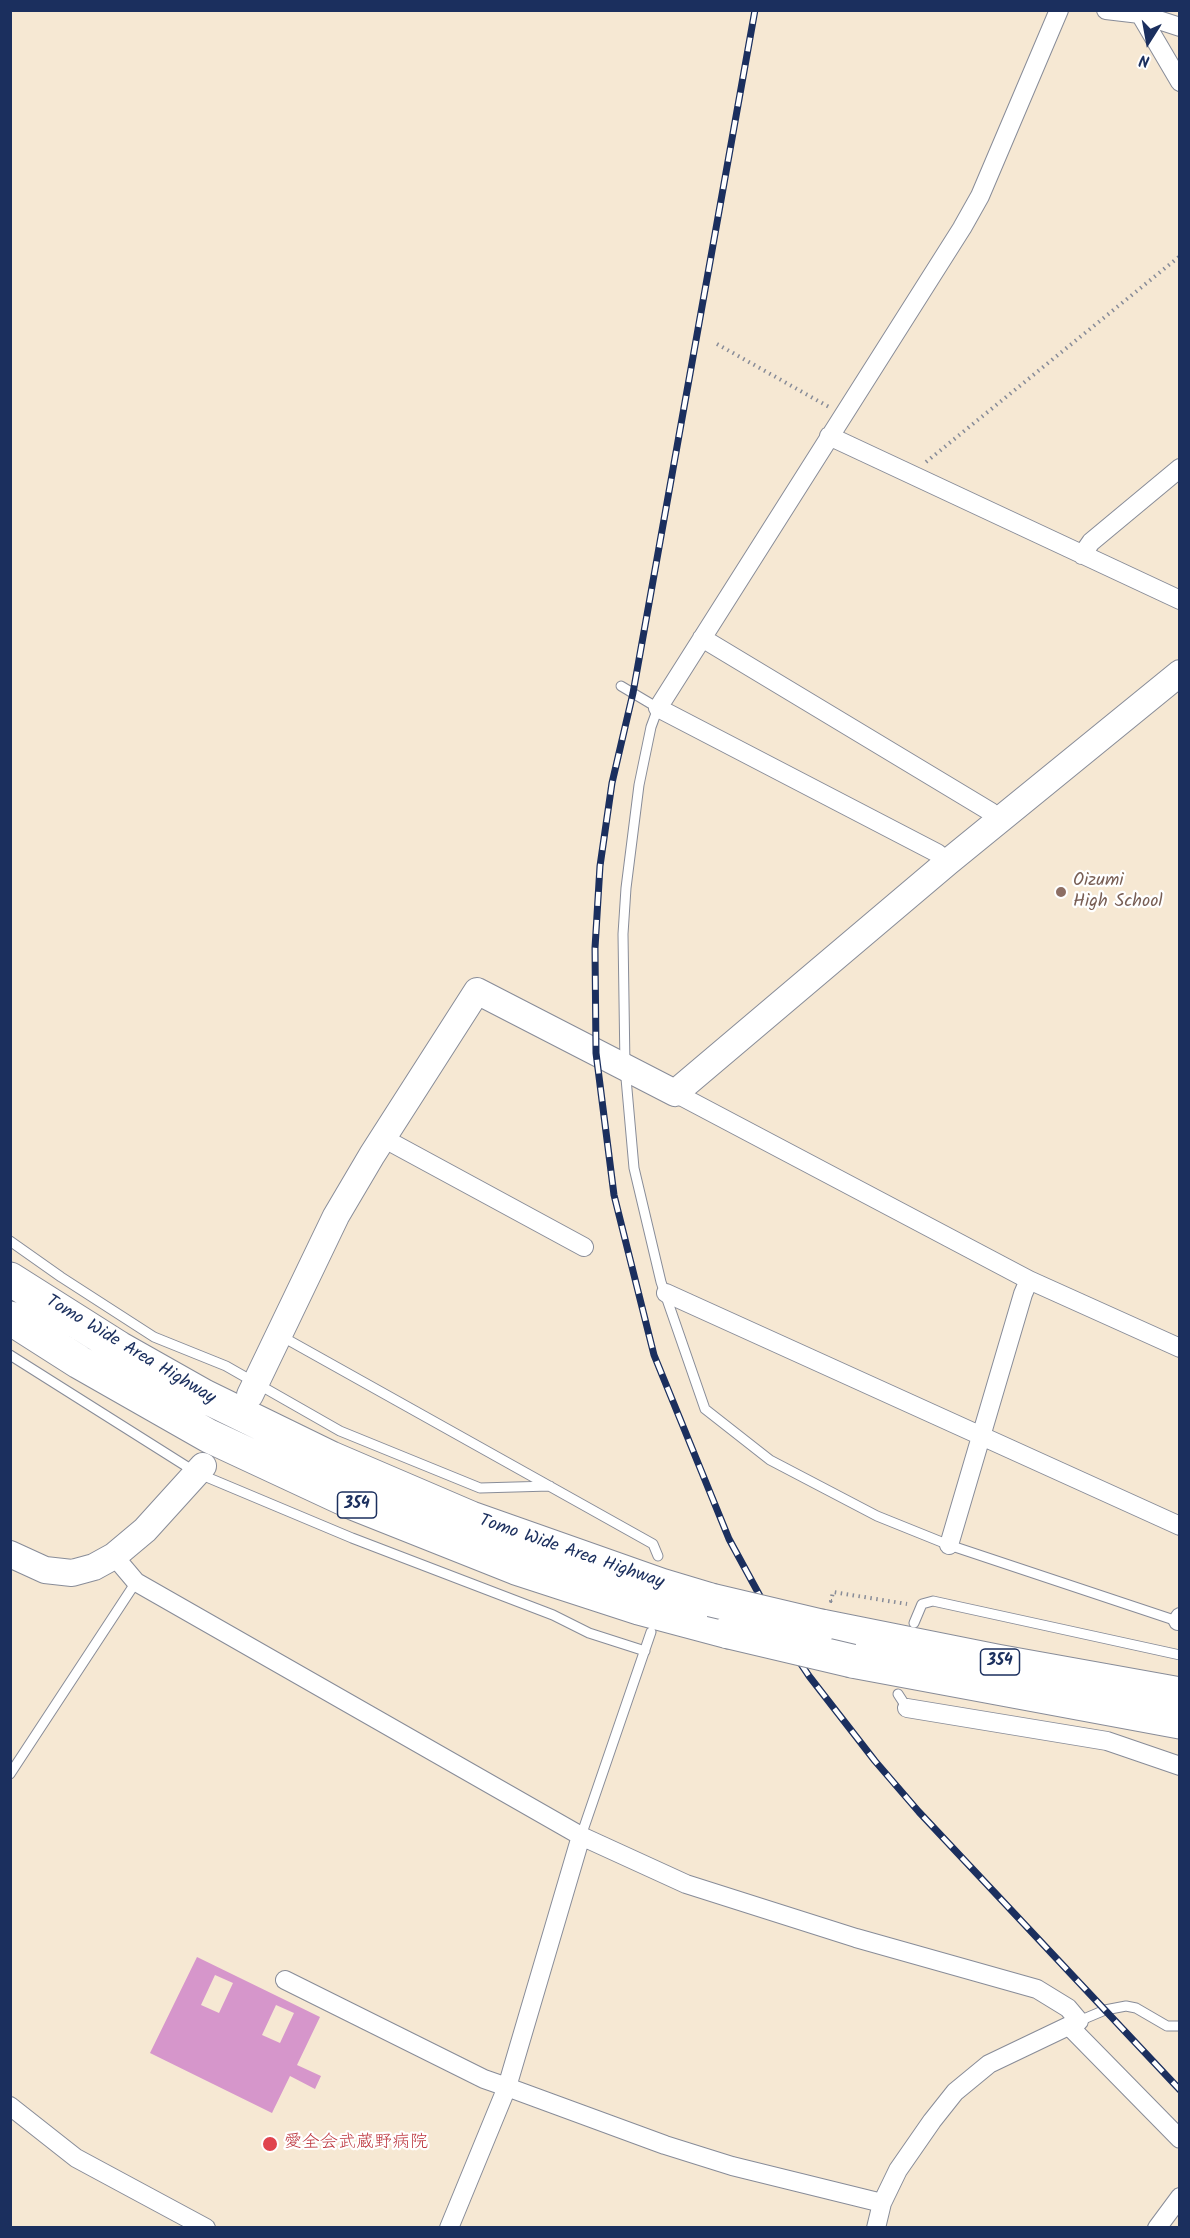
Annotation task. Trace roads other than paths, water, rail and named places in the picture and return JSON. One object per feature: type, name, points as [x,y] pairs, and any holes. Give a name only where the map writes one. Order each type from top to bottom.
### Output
[{"type":"highway","name":"Tomo Wide Area Highway","points":[[10,1279],[119,1348],[204,1396],[331,1458],[471,1518],[661,1585],[711,1600],[831,1614],[996,1661],[1179,1694]]},
{"type":"highway","name":"Tomo Wide Area Highway","points":[[10,1318],[79,1362],[209,1436],[356,1504],[516,1568],[639,1608],[852,1661],[1179,1722]]},
{"type":"street","points":[[948,862],[937,853],[658,708],[962,228],[980,196],[1059,10]]},
{"type":"street","points":[[1106,10],[1140,14],[1179,27]]},
{"type":"street","points":[[1140,14],[1179,82]]},
{"type":"street","points":[[829,436],[1179,600]]},
{"type":"street","points":[[1082,555],[1091,542],[1179,468]]},
{"type":"street","points":[[702,638],[991,812]]},
{"type":"street","points":[[675,1093],[948,862],[1179,673]]},
{"type":"street","points":[[253,1389],[336,1216],[477,991],[1029,1280],[1179,1348]]},
{"type":"street","points":[[383,1138],[584,1247]]},
{"type":"street","points":[[950,1545],[1029,1280]]},
{"type":"street","points":[[666,1293],[1179,1526]]},
{"type":"street","points":[[10,1554],[45,1570],[72,1573],[94,1567],[114,1556],[144,1530],[200,1469]]},
{"type":"street","points":[[114,1556],[136,1582],[581,1836],[686,1884],[856,1938],[1037,1989],[1068,2008],[1074,2024],[1179,2139]]},
{"type":"street","points":[[903,1701],[1107,1742],[1179,1766]]},
{"type":"street","points":[[449,2228],[507,2087],[581,1836]]},
{"type":"street","points":[[285,1980],[484,2079],[665,2145],[732,2166],[882,2203]]},
{"type":"street","points":[[876,2228],[882,2203],[898,2170],[955,2092],[989,2064],[1074,2024]]},
{"type":"street","points":[[10,2106],[76,2158],[206,2228]]},
{"type":"street","points":[[1156,2228],[1179,2197]]},
{"type":"lane","points":[[621,686],[658,708],[651,727],[639,785],[626,888],[623,1002],[625,1067],[634,1168],[666,1293],[705,1409],[709,1415],[770,1460],[877,1516],[950,1545],[1179,1620]]},
{"type":"lane","points":[[10,1241],[154,1337],[226,1366],[253,1389],[340,1431],[480,1488],[550,1486]]},
{"type":"lane","points":[[279,1335],[653,1544],[658,1556]]},
{"type":"lane","points":[[10,1355],[200,1469],[352,1538],[554,1615],[589,1633],[645,1651]]},
{"type":"lane","points":[[10,1774],[136,1582]]},
{"type":"lane","points":[[914,1623],[922,1604],[933,1601],[1179,1655]]},
{"type":"lane","points":[[581,1836],[651,1632]]},
{"type":"lane","points":[[1074,2024],[1105,2010],[1126,2007],[1136,2008],[1167,2026],[1179,2026]]},
{"type":"railway","points":[[755,10],[633,693],[612,783],[600,866],[595,948],[596,1053],[614,1195],[654,1355],[729,1539],[779,1631],[809,1676],[875,1761],[919,1812],[1180,2090]]},
{"type":"place","name":"Oizumi High School","points":[[1061,892]]},
{"type":"place","name":"愛全会武蔵野病院","points":[[270,2144]]}]
